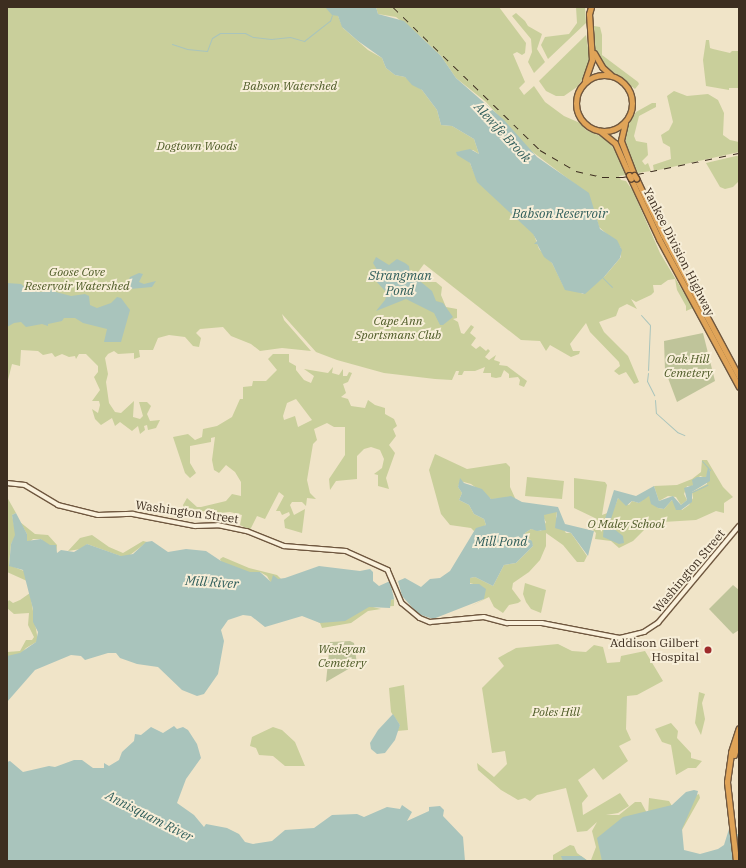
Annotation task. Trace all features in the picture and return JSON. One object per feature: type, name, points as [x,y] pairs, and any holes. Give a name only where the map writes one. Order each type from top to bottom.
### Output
[{"type":"highway","points":[[590,7],[589,14],[592,66],[576,98],[577,111],[583,122],[599,130],[614,129],[626,120],[632,105],[630,91],[621,80],[611,75],[599,64],[592,48]]},
{"type":"highway","points":[[583,84],[594,76],[611,75]]},
{"type":"highway","name":"Yankee Division Highway","points":[[626,120],[621,141],[632,177]]},
{"type":"highway","name":"Yankee Division Highway","points":[[599,130],[615,143],[739,387]]},
{"type":"highway","name":"Yankee Division Highway","points":[[701,312],[739,377]]},
{"type":"highway","points":[[736,861],[731,817],[728,768],[739,728]]},
{"type":"highway","points":[[739,738],[731,771],[731,817],[739,858]]},
{"type":"main road","name":"Washington Street","points":[[7,483],[25,485],[58,505],[98,515],[133,514],[195,526],[218,525],[247,531],[284,546],[346,551],[388,570],[402,603],[420,618],[430,622],[484,617],[507,623],[542,622],[620,638],[644,632],[658,623],[739,526]]},
{"type":"green space","name":"Dogtown Woods","points":[[7,7],[325,7],[338,16],[343,28],[368,50],[382,58],[386,68],[395,75],[405,77],[422,90],[437,110],[441,125],[452,126],[474,139],[479,154],[473,150],[457,152],[469,161],[475,175],[500,203],[509,208],[533,232],[539,249],[552,263],[563,285],[583,294],[605,276],[621,257],[621,248],[599,227],[595,213],[575,184],[526,147],[486,102],[456,78],[441,56],[421,37],[396,17],[378,14],[376,7],[499,7],[526,43],[525,53],[522,55],[517,52],[513,54],[525,82],[519,88],[524,95],[534,86],[545,102],[564,116],[580,123],[586,130],[605,138],[614,149],[626,175],[619,176],[621,180],[626,181],[633,191],[660,253],[693,308],[686,311],[686,306],[677,290],[675,279],[668,280],[661,285],[653,285],[654,292],[651,295],[636,302],[631,299],[637,309],[627,304],[619,308],[616,316],[599,322],[604,332],[628,356],[639,382],[634,384],[626,372],[619,375],[614,371],[620,366],[619,362],[590,332],[586,323],[570,344],[573,351],[580,351],[579,354],[571,357],[550,345],[546,351],[540,341],[521,340],[424,264],[418,272],[429,282],[436,282],[442,287],[441,295],[446,307],[457,309],[457,318],[453,319],[458,322],[461,333],[464,334],[471,325],[474,327],[470,333],[476,338],[471,345],[476,349],[480,346],[486,351],[488,349],[490,351],[485,357],[489,360],[496,355],[494,360],[500,362],[499,365],[507,366],[527,381],[524,387],[519,385],[520,380],[518,377],[509,378],[509,374],[504,370],[501,377],[496,378],[491,377],[491,373],[483,373],[485,367],[475,371],[464,371],[462,375],[458,375],[459,371],[456,371],[452,380],[384,373],[337,360],[316,352],[282,314],[284,320],[311,351],[282,348],[260,351],[251,344],[231,336],[223,327],[200,329],[196,333],[201,338],[199,347],[193,346],[185,337],[169,335],[158,338],[153,350],[139,350],[140,357],[134,359],[134,353],[118,354],[114,351],[108,354],[105,358],[108,374],[106,382],[109,403],[115,412],[121,413],[134,401],[133,417],[140,419],[143,416],[139,402],[147,402],[151,406],[147,414],[150,421],[160,420],[156,428],[148,430],[147,425],[144,426],[145,430],[140,434],[138,426],[132,431],[120,422],[115,426],[112,418],[101,425],[95,419],[92,409],[98,413],[100,405],[99,401],[92,401],[100,390],[94,377],[98,372],[98,366],[86,354],[79,354],[76,359],[75,356],[69,357],[62,354],[55,357],[52,353],[43,355],[38,351],[21,350],[20,366],[12,364],[7,384]]},
{"type":"green space","points":[[576,7],[585,7],[586,23],[548,59],[541,45],[545,37],[569,34],[577,23]]},
{"type":"green space","points":[[516,13],[528,26],[542,34],[537,49],[545,62],[534,73],[528,62],[532,52],[531,39],[512,16]]},
{"type":"green space","points":[[594,26],[600,27],[602,35],[602,55],[638,82],[639,84],[635,89],[602,64],[595,50]]},
{"type":"green space","points":[[586,35],[590,60],[585,76],[577,87],[564,96],[556,96],[546,91],[539,81]]},
{"type":"green space","points":[[706,40],[709,40],[710,48],[713,49],[730,53],[732,51],[739,51],[739,88],[729,88],[729,90],[706,86],[703,60]]},
{"type":"green space","points":[[674,91],[687,96],[708,94],[718,100],[724,113],[723,135],[730,140],[739,142],[739,152],[654,171],[653,165],[671,159],[670,147],[663,143],[661,135],[669,130],[673,122],[667,96]]},
{"type":"green space","points":[[652,103],[656,103],[656,107],[639,116],[634,136],[636,141],[647,143],[648,155],[642,161],[645,165],[648,163],[651,171],[637,173],[626,146],[626,129],[636,112]]},
{"type":"green space","points":[[739,156],[739,181],[733,187],[725,189],[720,187],[706,163]]},
{"type":"green space","name":"Oak Hill Cemetery","points":[[703,333],[715,381],[677,402],[665,370],[664,341]]},
{"type":"green space","points":[[273,354],[289,354],[289,362],[296,366],[296,370],[304,380],[311,383],[314,376],[304,369],[328,373],[333,367],[332,373],[339,375],[343,369],[343,376],[347,376],[349,372],[352,373],[348,382],[343,384],[346,393],[341,397],[348,399],[351,406],[365,408],[368,400],[375,405],[385,408],[385,414],[394,419],[397,426],[393,429],[396,436],[389,445],[395,453],[386,478],[389,489],[378,486],[378,475],[374,474],[382,468],[384,459],[380,450],[371,447],[364,449],[357,456],[357,479],[336,481],[330,490],[329,479],[345,455],[345,427],[334,427],[327,423],[314,429],[317,440],[313,444],[307,480],[310,493],[316,499],[307,498],[306,506],[302,502],[292,502],[290,505],[294,515],[305,509],[302,533],[285,528],[284,520],[290,515],[289,512],[282,515],[280,511],[276,511],[284,496],[279,492],[265,519],[257,516],[250,530],[240,525],[242,515],[230,512],[209,514],[209,510],[196,513],[184,510],[183,505],[187,498],[197,507],[201,507],[226,501],[232,494],[241,496],[241,482],[235,472],[226,465],[219,473],[214,470],[212,460],[215,437],[211,438],[211,442],[190,446],[190,463],[196,473],[190,478],[185,473],[173,437],[188,434],[195,440],[202,437],[203,429],[217,426],[232,417],[240,399],[243,399],[243,387],[252,386],[253,381],[266,381],[277,370],[268,359]],"holes":[[[296,399],[312,420],[298,427],[295,416],[284,420],[283,416],[287,403]]]},
{"type":"green space","points":[[435,454],[467,469],[506,463],[510,467],[510,487],[515,498],[491,499],[471,484],[460,481],[458,487],[462,493],[459,500],[469,505],[474,514],[484,519],[486,525],[474,531],[471,528],[450,525],[441,514],[429,470]]},
{"type":"green space","name":"O Maley School","points":[[702,460],[707,460],[723,487],[733,497],[724,503],[724,513],[716,511],[696,520],[663,522],[644,530],[633,541],[619,548],[611,541],[595,539],[596,533],[588,525],[597,519],[574,508],[574,478],[605,482],[607,485],[602,515],[613,511],[618,498],[629,505],[632,501],[639,503],[648,495],[658,508],[664,509],[672,500],[682,510],[689,505],[693,498],[692,492],[707,484],[707,475],[706,478],[700,476],[692,486],[687,486],[684,494],[687,500],[681,505],[676,497],[668,496],[659,501],[654,486],[677,485],[692,479],[701,472]]},
{"type":"green space","points":[[527,477],[564,481],[562,499],[525,496]]},
{"type":"green space","points":[[7,497],[16,513],[12,515],[16,535],[11,544],[9,565],[24,571],[27,581],[7,572]]},
{"type":"green space","points":[[557,512],[556,517],[566,533],[571,533],[587,556],[584,562],[577,562],[563,545],[546,533],[546,546],[540,560],[529,572],[513,583],[512,589],[521,601],[509,605],[503,613],[494,607],[489,597],[471,606],[484,599],[478,585],[469,583],[470,578],[475,577],[493,586],[504,565],[516,563],[533,546],[530,539],[524,536],[525,533],[531,529],[541,531],[546,522],[542,515]]},
{"type":"green space","points":[[20,522],[35,534],[48,535],[57,545],[56,554],[41,539],[33,539],[27,544],[27,534]]},
{"type":"green space","points":[[92,535],[109,547],[123,553],[143,541],[147,542],[126,558],[87,544],[81,549],[68,551],[80,538]]},
{"type":"green space","points":[[223,557],[249,568],[277,575],[281,579],[271,583],[267,576],[260,572],[249,573],[221,562],[220,559]]},
{"type":"green space","points":[[525,583],[546,590],[541,613],[531,609],[526,602],[523,594]]},
{"type":"green space","points":[[733,585],[739,590],[739,630],[733,634],[709,609]]},
{"type":"green space","points":[[30,593],[38,641],[26,648],[7,670],[7,652],[20,651],[26,640],[32,640],[34,637],[28,625],[29,613],[14,614],[7,608],[7,603],[9,600],[13,603],[20,600]]},
{"type":"green space","points":[[394,599],[394,606],[373,607],[381,609],[368,611],[351,623],[322,628],[320,623],[306,616],[290,616],[346,614]]},
{"type":"green space","name":"Wesleyan Cemetery","points":[[350,641],[354,643],[357,664],[326,682],[330,642]]},
{"type":"green space","name":"Poles Hill","points":[[558,644],[572,651],[586,652],[594,645],[603,647],[607,663],[620,662],[621,656],[645,651],[663,681],[637,695],[627,696],[626,729],[631,740],[619,746],[628,761],[603,780],[594,768],[578,780],[588,796],[582,803],[583,815],[620,793],[629,806],[618,813],[606,815],[619,815],[635,802],[641,802],[648,815],[649,798],[669,801],[672,806],[699,794],[700,798],[682,830],[644,861],[591,860],[596,847],[592,831],[597,822],[587,831],[577,832],[566,788],[537,795],[530,801],[525,798],[518,800],[501,790],[478,770],[477,763],[494,777],[507,764],[505,751],[492,753],[482,688],[504,666],[498,658],[516,648]]},
{"type":"green space","points":[[404,685],[408,730],[397,731],[400,725],[391,712],[389,688]]},
{"type":"green space","points":[[699,692],[705,694],[702,703],[705,719],[701,735],[695,723]]},
{"type":"green space","points":[[671,723],[678,731],[677,738],[691,753],[691,758],[702,761],[696,768],[688,768],[676,775],[671,745],[662,742],[655,729]]},
{"type":"green space","points":[[273,727],[282,730],[295,742],[305,766],[285,766],[273,756],[259,755],[256,748],[250,746],[252,737]]},
{"type":"green space","points":[[570,845],[574,846],[577,853],[588,861],[553,861],[553,855]]},
{"type":"water","name":"Babson Reservoir","points":[[325,7],[376,7],[378,14],[404,21],[441,56],[456,78],[504,120],[537,157],[589,193],[600,229],[617,240],[622,250],[620,258],[604,277],[585,294],[565,290],[552,263],[544,257],[537,244],[534,244],[537,241],[533,234],[477,182],[470,163],[457,155],[456,152],[470,149],[479,154],[474,139],[452,126],[441,125],[437,110],[422,90],[412,85],[405,77],[395,75],[386,68],[382,58],[358,41],[342,27],[338,16],[332,15]]},
{"type":"water","name":"Strangman Pond","points":[[376,257],[389,265],[397,259],[409,266],[410,273],[432,291],[436,301],[443,303],[453,317],[443,325],[440,325],[434,313],[406,299],[376,311],[385,300],[387,293],[374,279],[379,273],[373,263]]},
{"type":"water","points":[[139,273],[143,274],[139,282],[144,284],[156,281],[152,287],[130,289],[127,285],[130,277]]},
{"type":"water","points":[[7,283],[21,284],[28,290],[41,292],[50,288],[56,292],[71,296],[85,294],[89,296],[90,305],[97,308],[111,303],[117,297],[121,298],[130,310],[121,342],[104,342],[107,329],[83,323],[75,318],[64,318],[62,321],[48,324],[48,326],[42,324],[26,327],[21,322],[14,323],[7,327]]},
{"type":"water","points":[[708,467],[710,472],[710,481],[692,492],[692,502],[681,510],[676,510],[672,500],[664,509],[658,508],[651,504],[649,496],[639,503],[632,501],[626,506],[618,498],[609,525],[623,536],[624,543],[619,544],[603,537],[604,522],[614,490],[636,496],[654,486],[659,501],[673,496],[681,505],[687,500],[684,488],[693,485],[692,480],[697,477],[706,477]]},
{"type":"water","name":"Mill Pond","points":[[460,478],[464,483],[482,489],[491,499],[511,496],[522,502],[558,507],[565,524],[594,531],[588,556],[571,533],[555,528],[557,512],[544,515],[546,530],[537,531],[531,529],[525,533],[524,536],[532,541],[533,546],[516,563],[504,565],[493,586],[475,577],[470,578],[470,584],[479,584],[486,589],[484,599],[433,619],[418,614],[402,596],[398,581],[405,578],[421,587],[430,579],[440,578],[450,571],[476,528],[486,525],[484,519],[474,514],[469,505],[459,500],[462,493],[458,487]]},
{"type":"water","points":[[16,513],[27,534],[27,541],[41,539],[50,545],[56,545],[57,553],[61,550],[74,552],[87,544],[121,556],[133,554],[146,542],[152,541],[168,552],[186,549],[206,551],[221,561],[250,572],[260,572],[271,582],[273,575],[278,579],[285,578],[319,566],[360,571],[370,569],[373,572],[373,581],[379,586],[390,581],[394,599],[391,600],[390,608],[369,607],[345,621],[320,623],[302,616],[265,627],[251,616],[243,615],[228,620],[221,630],[224,641],[218,674],[204,694],[197,696],[182,690],[158,667],[137,664],[120,658],[116,653],[108,653],[85,660],[81,656],[71,655],[35,670],[7,702],[7,656],[20,653],[36,642],[38,632],[33,622],[33,609],[23,570],[9,566],[11,544],[15,535],[12,515]]},
{"type":"water","points":[[393,714],[400,725],[395,740],[385,753],[377,754],[371,749],[370,743],[378,730]]},
{"type":"water","name":"Annisquam River","points":[[174,726],[177,729],[183,727],[188,730],[197,744],[201,758],[186,779],[177,803],[194,815],[204,827],[206,824],[227,828],[239,834],[245,842],[253,844],[272,841],[285,830],[314,828],[332,815],[357,814],[364,817],[387,807],[400,809],[402,805],[412,812],[407,821],[429,811],[429,807],[440,806],[444,810],[443,816],[463,837],[465,861],[7,861],[7,762],[10,761],[23,772],[49,766],[55,767],[74,760],[82,760],[93,768],[104,768],[104,763],[109,766],[119,760],[122,752],[134,741],[135,734],[141,735],[151,727],[163,733]]},
{"type":"water","points":[[694,790],[698,791],[697,795],[682,829],[684,850],[700,854],[718,849],[724,845],[729,829],[730,834],[739,834],[739,861],[602,861],[597,838],[623,817],[672,805],[686,792]]},
{"type":"water","points":[[561,856],[581,856],[588,861],[563,861]]},
{"type":"waterway","points":[[172,44],[187,49],[207,51],[212,38],[220,33],[245,33],[253,37],[271,39],[290,37],[304,41],[330,21],[332,15]]},
{"type":"waterway","name":"Alewife Brook","points":[[602,277],[612,287]]},
{"type":"waterway","name":"Mill River","points":[[641,315],[650,325],[648,370]]},
{"type":"waterway","name":"Mill River","points":[[648,373],[647,381],[654,395]]},
{"type":"waterway","name":"Mill River","points":[[655,400],[656,413],[677,432],[684,435]]},
{"type":"waterway","name":"Mill River","points":[[702,461],[710,470]]},
{"type":"waterway","name":"Mill River","points":[[692,492],[707,485]]},
{"type":"waterway","name":"Mill River","points":[[643,499],[648,494]]},
{"type":"railway","points":[[393,7],[540,150],[576,171],[602,177],[623,177],[739,153]]},
{"type":"place","name":"Addison Gilbert Hospital","points":[[708,650]]},
{"type":"park label","name":"Babson Watershed","points":[[290,86]]},
{"type":"park label","name":"Goose Cove Reservoir Watershed","points":[[77,279]]},
{"type":"park label","name":"Cape Ann Sportsmans Club","points":[[398,328]]}]
